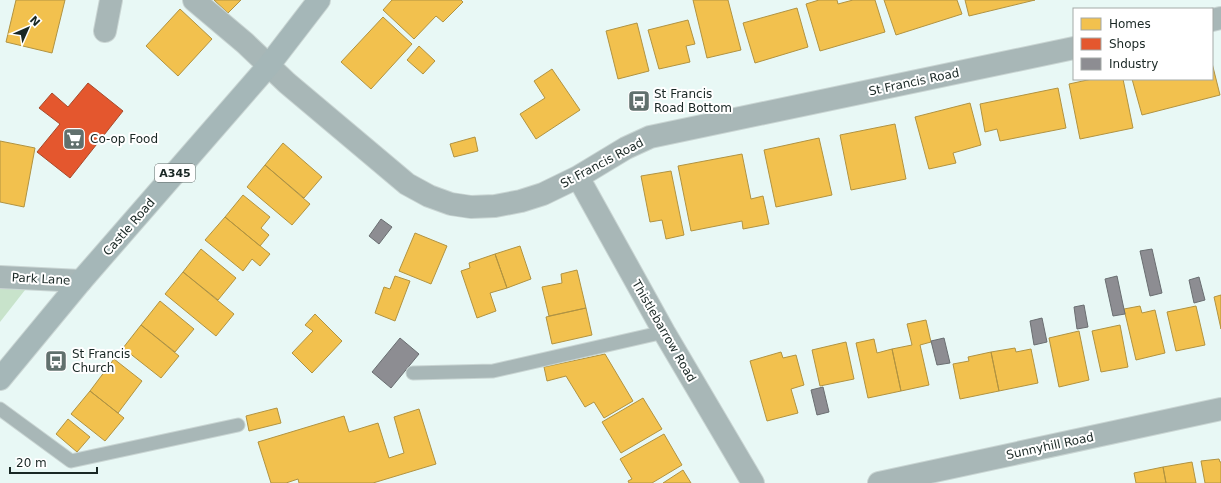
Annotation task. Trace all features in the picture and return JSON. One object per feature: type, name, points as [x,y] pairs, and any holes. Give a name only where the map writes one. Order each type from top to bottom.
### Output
[{"type":"main road","name":"Castle Road","points":[[0,379],[81,281],[269,65],[319,0]]},
{"type":"street","points":[[105,31],[111,0]]},
{"type":"street","name":"St Francis Road","points":[[194,0],[269,65],[287,83],[407,184],[429,196],[451,204],[471,207],[494,206],[521,201],[543,194],[578,177],[620,151],[650,137],[1073,48]]},
{"type":"street","name":"Thistlebarrow Road","points":[[578,177],[664,332],[753,483]]},
{"type":"street","name":"Park Lane","points":[[0,277],[81,281]]},
{"type":"street","name":"Sunnyhill Road","points":[[879,483],[1221,409]]},
{"type":"lane","points":[[413,373],[494,371],[664,332]]},
{"type":"lane","points":[[0,409],[71,461],[238,425]]},
{"type":"green space","points":[[0,288],[25,290],[0,322]]},
{"type":"building: Homes","points":[[16,0],[65,0],[52,53],[6,42]]},
{"type":"building: Homes","points":[[214,0],[241,0],[228,13]]},
{"type":"building: Homes","points":[[392,0],[461,0],[463,2],[443,22],[436,16],[414,39],[383,10]]},
{"type":"building: Homes","points":[[693,0],[728,0],[741,50],[707,58]]},
{"type":"building: Homes","points":[[819,0],[837,0],[838,4],[853,0],[875,0],[885,32],[820,51],[806,4]]},
{"type":"building: Homes","points":[[884,0],[957,0],[962,14],[896,35]]},
{"type":"building: Homes","points":[[965,0],[1035,0],[969,16]]},
{"type":"building: Homes","points":[[797,8],[808,47],[755,63],[743,23]]},
{"type":"building: Homes","points":[[180,9],[212,39],[178,76],[146,46]]},
{"type":"building: Homes","points":[[383,17],[412,44],[371,89],[341,62]]},
{"type":"building: Homes","points":[[688,20],[695,44],[686,46],[690,62],[659,69],[648,30]]},
{"type":"building: Homes","points":[[637,23],[649,71],[618,79],[606,31]]},
{"type":"building: Homes","points":[[419,46],[435,61],[423,74],[407,60]]},
{"type":"building: Homes","points":[[1213,67],[1220,95],[1142,115],[1132,80],[1213,80]]},
{"type":"building: Homes","points":[[552,69],[580,110],[536,139],[520,114],[545,98],[534,81]]},
{"type":"building: Homes","points":[[1087,80],[1123,80],[1133,128],[1080,139],[1069,84]]},
{"type":"building: Homes","points":[[1058,88],[1066,128],[1000,141],[997,129],[985,132],[980,104]]},
{"type":"building: Homes","points":[[970,103],[981,145],[953,153],[956,163],[929,169],[915,117]]},
{"type":"building: Homes","points":[[895,124],[906,179],[851,190],[840,135]]},
{"type":"building: Homes","points":[[475,137],[478,151],[454,157],[450,144]]},
{"type":"building: Homes","points":[[819,138],[832,195],[776,207],[764,150]]},
{"type":"building: Homes","points":[[0,141],[35,148],[24,207],[0,202]]},
{"type":"building: Homes","points":[[283,143],[322,177],[304,198],[265,165]]},
{"type":"building: Homes","points":[[742,154],[751,199],[763,196],[769,224],[743,229],[742,221],[691,231],[678,166]]},
{"type":"building: Homes","points":[[265,165],[310,204],[292,225],[247,187]]},
{"type":"building: Homes","points":[[671,171],[684,235],[666,239],[662,220],[650,222],[641,176]]},
{"type":"building: Homes","points":[[243,195],[270,217],[261,228],[269,235],[260,246],[225,217]]},
{"type":"building: Homes","points":[[225,217],[270,254],[260,266],[252,259],[243,271],[205,240]]},
{"type":"building: Homes","points":[[415,233],[447,246],[431,284],[399,271]]},
{"type":"building: Homes","points":[[520,246],[531,279],[507,288],[495,254]]},
{"type":"building: Homes","points":[[201,249],[236,278],[218,300],[183,272]]},
{"type":"building: Homes","points":[[495,254],[507,288],[490,293],[496,311],[477,318],[461,271],[470,268],[469,263]]},
{"type":"building: Homes","points":[[577,270],[586,308],[549,316],[542,287],[562,283],[561,274]]},
{"type":"building: Homes","points":[[183,272],[234,314],[216,336],[165,294]]},
{"type":"building: Homes","points":[[395,276],[410,281],[395,321],[375,313],[384,287],[390,289]]},
{"type":"building: Homes","points":[[1221,295],[1221,329],[1214,297]]},
{"type":"building: Homes","points":[[160,301],[194,329],[175,352],[141,325]]},
{"type":"building: Homes","points":[[1140,306],[1142,313],[1155,310],[1165,353],[1136,360],[1124,309]]},
{"type":"building: Homes","points":[[1196,306],[1205,345],[1176,351],[1167,312]]},
{"type":"building: Homes","points":[[586,308],[592,335],[552,344],[546,317]]},
{"type":"building: Homes","points":[[315,314],[342,341],[312,373],[292,353],[313,331],[305,325]]},
{"type":"building: Homes","points":[[926,320],[931,342],[920,345],[929,385],[901,391],[892,349],[912,345],[907,324]]},
{"type":"building: Homes","points":[[141,325],[179,356],[161,378],[123,348]]},
{"type":"building: Homes","points":[[1120,325],[1128,367],[1101,372],[1092,331]]},
{"type":"building: Homes","points":[[1079,331],[1089,380],[1059,387],[1049,338]]},
{"type":"building: Homes","points":[[874,339],[877,353],[892,349],[901,391],[868,398],[856,343]]},
{"type":"building: Homes","points":[[846,342],[854,379],[820,386],[812,350]]},
{"type":"building: Homes","points":[[1015,348],[1016,352],[1031,349],[1038,383],[999,391],[991,352]]},
{"type":"building: Homes","points":[[781,352],[783,358],[796,355],[804,385],[791,389],[798,413],[767,421],[750,361]]},
{"type":"building: Homes","points":[[991,352],[999,391],[960,399],[953,364],[969,361],[968,357]]},
{"type":"building: Homes","points":[[605,354],[633,401],[604,418],[594,402],[585,407],[566,376],[547,381],[544,367]]},
{"type":"building: Homes","points":[[114,359],[142,381],[118,413],[90,391]]},
{"type":"building: Homes","points":[[90,391],[124,418],[105,441],[71,414]]},
{"type":"building: Homes","points":[[643,398],[662,429],[621,453],[602,422]]},
{"type":"building: Homes","points":[[277,408],[281,423],[249,431],[246,416]]},
{"type":"building: Homes","points":[[419,409],[436,464],[373,483],[299,483],[298,479],[286,483],[271,483],[258,442],[344,416],[349,432],[378,423],[389,458],[404,453],[394,417]]},
{"type":"building: Homes","points":[[68,419],[90,437],[77,452],[56,434]]},
{"type":"building: Homes","points":[[664,434],[682,465],[652,483],[629,483],[628,481],[632,479],[620,459]]},
{"type":"building: Homes","points":[[1219,459],[1221,462],[1221,483],[1205,483],[1201,461]]},
{"type":"building: Homes","points":[[1192,462],[1196,483],[1166,483],[1163,467]]},
{"type":"building: Homes","points":[[1163,467],[1166,483],[1136,483],[1134,473]]},
{"type":"building: Homes","points":[[683,470],[691,483],[663,483]]},
{"type":"building: Shops","name":"Co-op Food","points":[[88,83],[123,111],[70,178],[37,152],[60,124],[39,108],[52,93],[68,107]]},
{"type":"building: Industry","points":[[381,219],[392,227],[379,244],[369,236]]},
{"type":"building: Industry","points":[[1152,249],[1162,293],[1150,296],[1140,251]]},
{"type":"building: Industry","points":[[1117,276],[1125,314],[1113,316],[1105,279]]},
{"type":"building: Industry","points":[[1199,277],[1205,300],[1194,303],[1189,280]]},
{"type":"building: Industry","points":[[1084,305],[1088,327],[1077,329],[1074,307]]},
{"type":"building: Industry","points":[[1042,318],[1047,342],[1034,345],[1030,321]]},
{"type":"building: Industry","points":[[400,338],[419,354],[391,388],[372,372]]},
{"type":"building: Industry","points":[[944,338],[950,363],[937,365],[931,341]]},
{"type":"building: Industry","points":[[823,387],[829,412],[817,415],[811,390]]},
{"type":"place","name":"St Francis Road Bottom","points":[[639,101]]},
{"type":"place","name":"Co-op Food","points":[[74,139]]},
{"type":"place","name":"St Francis Church","points":[[56,361]]}]
